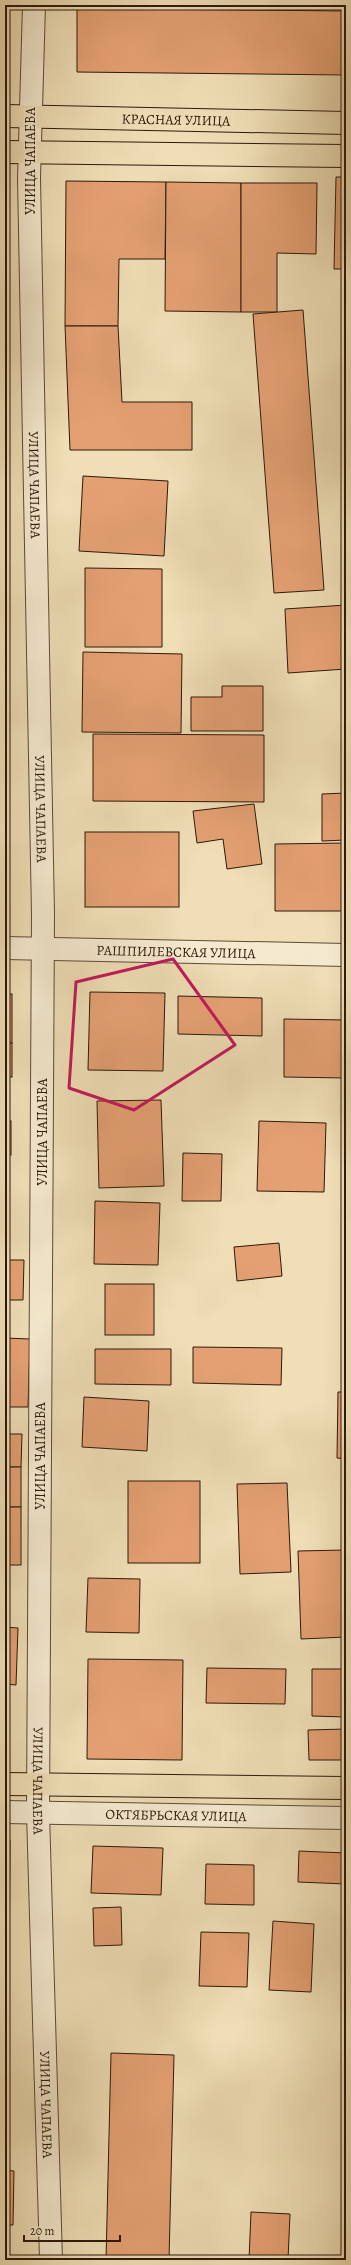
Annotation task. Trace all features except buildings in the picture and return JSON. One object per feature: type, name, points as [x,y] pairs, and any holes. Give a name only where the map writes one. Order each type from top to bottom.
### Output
[{"type":"main road","name":"КРАСНАЯ УЛИЦА","points":[[5,116],[346,123]]},
{"type":"main road","points":[[5,152],[346,156]]},
{"type":"main road","name":"ОКТЯБРЬСКАЯ УЛИЦА","points":[[5,1784],[346,1788]]},
{"type":"street","name":"УЛИЦА ЧАПАЕВА","points":[[34,5],[29,153],[43,948],[38,1813],[51,2260]]},
{"type":"street","name":"РАШПИЛЕВСКАЯ УЛИЦА","points":[[5,948],[346,955]]},
{"type":"street","name":"ОКТЯБРЬСКАЯ УЛИЦА","points":[[5,1812],[346,1818]]},
{"type":"highlighted area","points":[[173,959],[235,1045],[134,1110],[69,1088],[76,982]]}]
